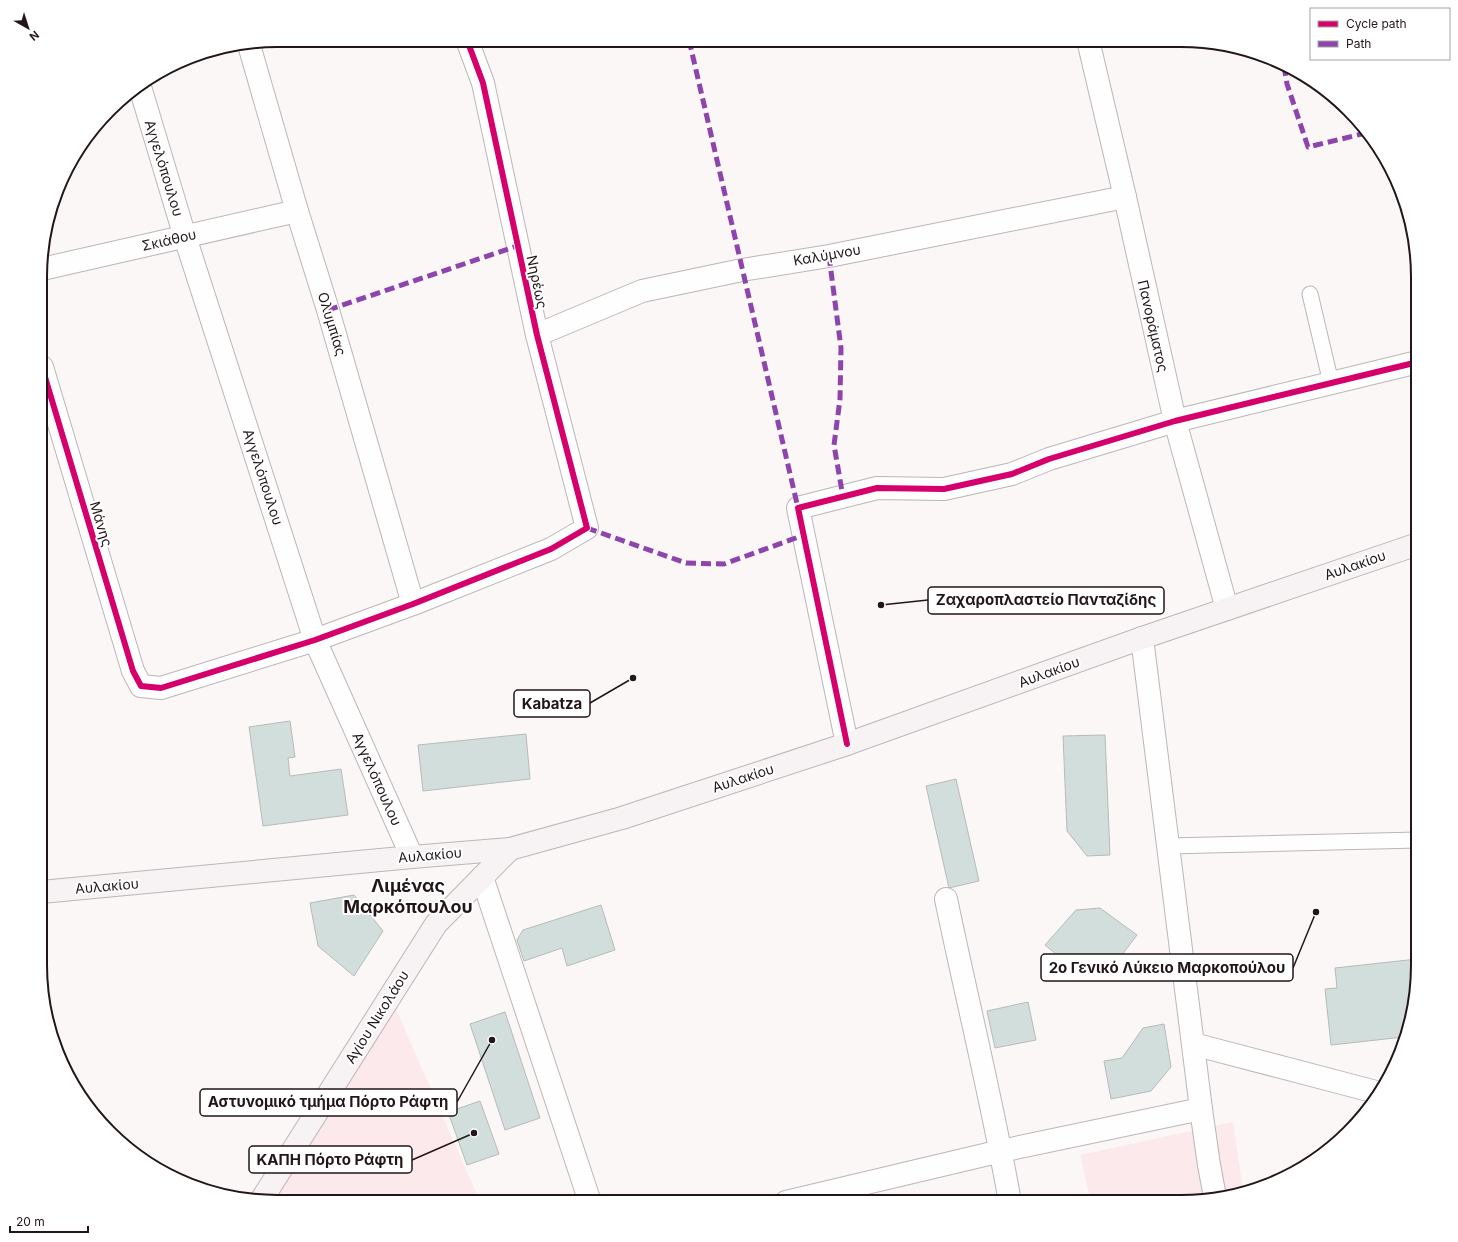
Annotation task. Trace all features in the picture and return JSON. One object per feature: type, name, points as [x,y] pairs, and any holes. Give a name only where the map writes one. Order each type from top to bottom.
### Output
[{"type":"main road","name":"Αυλακίου","points":[[47,891],[412,856],[510,849],[622,818],[847,744],[1142,638],[1411,546]]},
{"type":"main road","name":"Αγίου Νικολάου","points":[[265,1195],[436,924],[510,849]]},
{"type":"street","name":"Νηρέως","points":[[413,604],[551,549],[587,528],[537,335],[483,83],[470,47]]},
{"type":"street","name":"Πανοράματος","points":[[1090,47],[1125,196],[1174,421],[1227,609]]},
{"type":"street","name":"Ολυμπίας","points":[[250,49],[413,604]]},
{"type":"street","name":"Αγγελόπουλου","points":[[141,91],[185,237],[315,640],[412,856]]},
{"type":"street","name":"Καλύμνου","points":[[537,335],[642,291],[742,270],[829,256],[1125,196]]},
{"type":"street","name":"Σκιάθου","points":[[47,268],[297,211]]},
{"type":"street","points":[[847,744],[798,508],[877,488],[944,489],[1012,474],[1049,459],[1174,421],[1411,364]]},
{"type":"street","name":"Μάνης","points":[[47,384],[133,671],[141,686],[161,688],[315,640]]},
{"type":"street","points":[[315,640],[413,604]]},
{"type":"street","points":[[1142,638],[1201,1109],[1214,1193]]},
{"type":"street","points":[[482,877],[588,1195]]},
{"type":"street","points":[[946,899],[1001,1151],[1009,1195]]},
{"type":"street","points":[[1193,1044],[1373,1091]]},
{"type":"street","points":[[816,1195],[1001,1151],[1201,1109]]},
{"type":"lane","points":[[1310,294],[1331,383]]},
{"type":"lane","points":[[1168,846],[1411,840]]},
{"type":"shaded area","points":[[396,1009],[477,1195],[276,1195]]},
{"type":"shaded area","points":[[1233,1122],[1242,1187],[1226,1191],[1196,1195],[1089,1195],[1080,1155]]},
{"type":"building","points":[[290,721],[295,757],[288,758],[290,776],[341,769],[348,815],[263,826],[249,727]]},
{"type":"building","points":[[526,734],[530,779],[423,791],[418,745]]},
{"type":"building","points":[[1105,735],[1110,855],[1087,856],[1067,831],[1063,736]]},
{"type":"building","points":[[956,779],[979,881],[949,888],[926,786]]},
{"type":"building","points":[[354,895],[383,931],[354,976],[318,946],[310,903]]},
{"type":"building","points":[[601,905],[615,950],[567,966],[562,948],[524,961],[517,940],[523,930]]},
{"type":"building","points":[[1100,908],[1137,935],[1112,968],[1095,955],[1083,961],[1062,959],[1045,945],[1076,910]]},
{"type":"building","points":[[1411,960],[1411,980],[1407,1010],[1399,1038],[1331,1045],[1325,989],[1337,988],[1335,968]]},
{"type":"building","points":[[1028,1002],[1036,1040],[995,1048],[987,1011]]},
{"type":"building","points":[[505,1012],[540,1118],[505,1130],[470,1024]]},
{"type":"building","points":[[1164,1024],[1171,1067],[1151,1091],[1111,1099],[1104,1061],[1122,1058],[1143,1028]]},
{"type":"building","points":[[480,1101],[499,1154],[467,1165],[448,1112]]},
{"type":"marked path","points":[[691,47],[798,508]]},
{"type":"marked path","points":[[1285,72],[1287,84],[1308,147],[1362,134]]},
{"type":"marked path","points":[[328,310],[517,246]]},
{"type":"marked path","points":[[829,256],[841,348],[840,399],[834,445],[843,497]]},
{"type":"marked path","points":[[587,528],[686,563],[724,564],[804,535]]},
{"type":"cycle path","points":[[47,384],[133,671],[141,686],[161,688],[315,640],[413,604],[551,549],[587,528],[537,335],[483,83],[470,47]]},
{"type":"cycle path","points":[[847,744],[798,508],[877,488],[944,489],[1012,474],[1049,459],[1175,421],[1411,364]]},
{"type":"place","name":"Ζαχαροπλαστείο Πανταζίδης","points":[[881,605]]},
{"type":"place","name":"Kabatza","points":[[633,678]]},
{"type":"place","name":"2ο Γενικό Λύκειο Μαρκοπούλου","points":[[1316,912]]},
{"type":"place","name":"Αστυνομικό τμήμα Πόρτο Ράφτη","points":[[492,1040]]},
{"type":"place","name":"ΚΑΠΗ Πόρτο Ράφτη","points":[[474,1133]]},
{"type":"district","name":"Λιμένας Μαρκόπουλου","points":[[408,896]]}]
